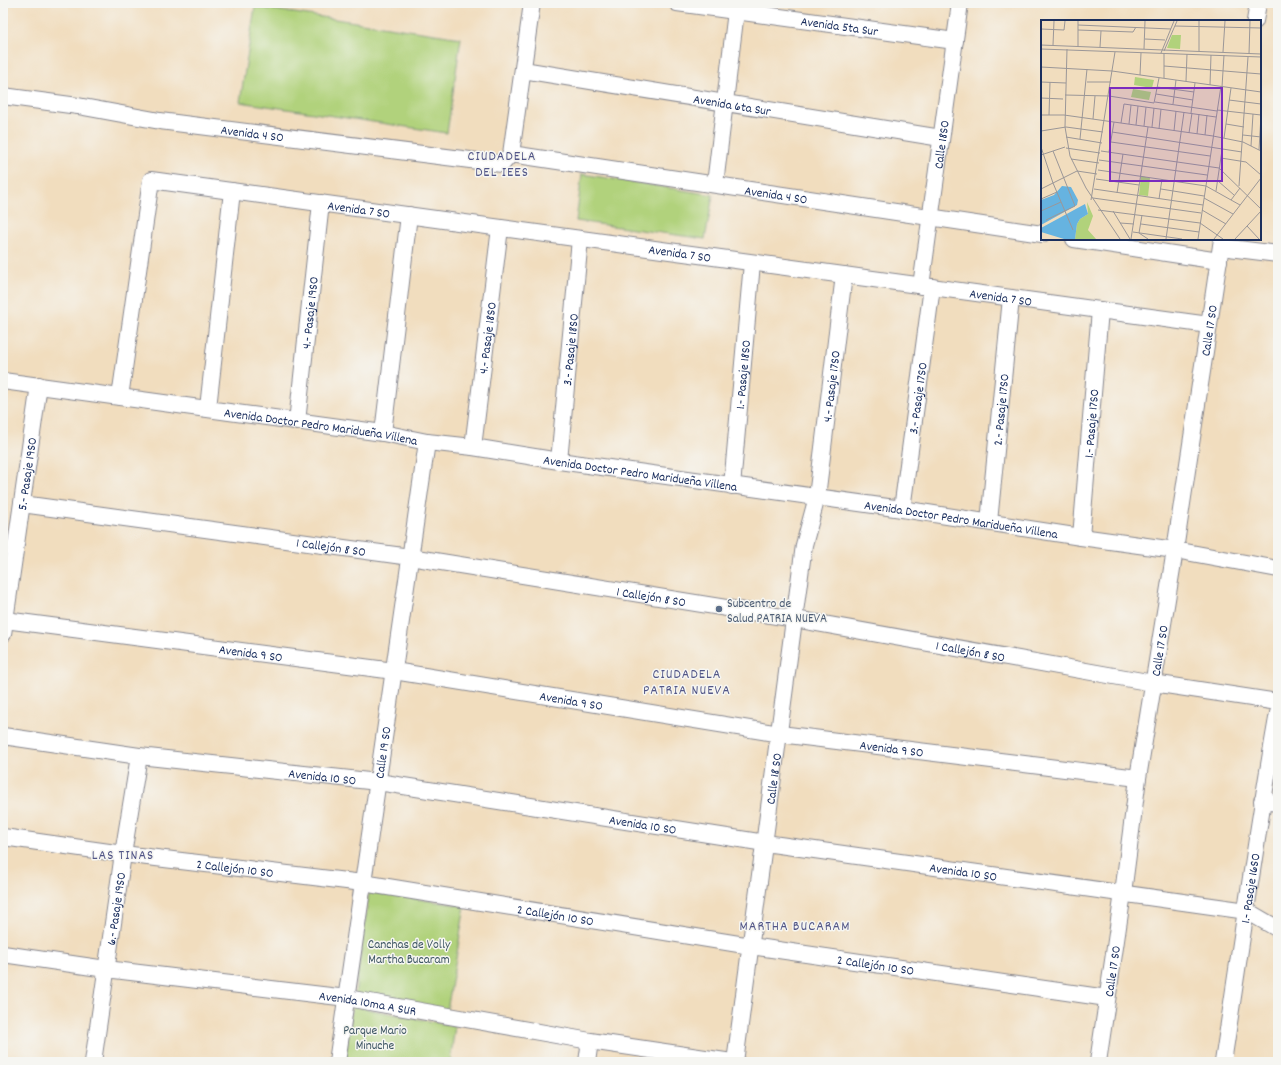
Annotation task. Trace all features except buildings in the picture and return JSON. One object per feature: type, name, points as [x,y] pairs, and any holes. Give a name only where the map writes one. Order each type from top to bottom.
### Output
[{"type":"street","points":[[506,158],[523,70],[532,3]]},
{"type":"street","name":"Avenida 5ta Sur","points":[[677,3],[736,8],[955,41]]},
{"type":"street","name":"Calle 18SO","points":[[927,286],[930,217],[960,3]]},
{"type":"street","points":[[1255,20],[1258,3]]},
{"type":"street","points":[[715,184],[736,8]]},
{"type":"street","name":"Avenida 6ta Sur","points":[[523,70],[941,138]]},
{"type":"street","name":"Avenida 4 SO","points":[[3,96],[78,106],[160,121],[506,158],[715,184],[1041,234]]},
{"type":"street","name":"Avenida 7 SO","points":[[120,397],[151,180],[1209,325]]},
{"type":"street","points":[[208,408],[232,191]]},
{"type":"street","name":"4.- Pasaje 19SO","points":[[297,422],[321,203]]},
{"type":"street","points":[[383,433],[409,215]]},
{"type":"street","name":"4.- Pasaje 18SO","points":[[473,447],[500,228]]},
{"type":"street","name":"3.- Pasaje 18SO","points":[[559,461],[580,239]]},
{"type":"street","points":[[1089,240],[1278,254]]},
{"type":"street","name":"Calle 17 SO","points":[[1098,1062],[1138,778],[1175,550],[1221,249]]},
{"type":"street","name":"1.- Pasaje 18SO","points":[[732,486],[752,263]]},
{"type":"street","name":"4.- Pasaje 17SO","points":[[817,497],[844,275]]},
{"type":"street","name":"3.- Pasaje 17SO","points":[[902,509],[927,286]]},
{"type":"street","name":"2.- Pasaje 17SO","points":[[989,522],[1011,298]]},
{"type":"street","name":"1.- Pasaje 17SO","points":[[1081,537],[1100,310]]},
{"type":"street","name":"Avenida Doctor Pedro Maridueña Villena","points":[[3,381],[208,408],[297,422],[383,433],[427,442],[473,447],[559,461],[902,509],[1175,550],[1278,569]]},
{"type":"street","name":"5.- Pasaje 19SO","points":[[4,627],[39,386]]},
{"type":"street","name":"Calle 19 SO","points":[[337,1062],[427,442]]},
{"type":"street","name":"Calle 18 SO","points":[[735,1062],[780,734],[804,545],[817,497]]},
{"type":"street","name":"1 Callejón 8 SO","points":[[22,504],[410,557],[795,619],[1153,683],[1278,702]]},
{"type":"street","name":"Avenida 9 SO","points":[[4,627],[394,671],[780,734],[1138,778]]},
{"type":"street","name":"1.- Pasaje 16SO","points":[[1224,1061],[1247,911],[1270,802],[1278,713]]},
{"type":"street","name":"Avenida 10 SO","points":[[3,736],[139,756],[378,782],[765,843],[1247,911],[1278,929]]},
{"type":"street","name":"6.- Pasaje 19SO","points":[[93,1062],[123,854],[139,756]]},
{"type":"street","name":"2 Callejón 10 SO","points":[[3,837],[123,854],[363,883],[751,946],[1108,998]]},
{"type":"street","name":"Avenida 10ma A SUR","points":[[3,954],[106,969],[346,998],[590,1041],[732,1062]]},
{"type":"street","points":[[587,1062],[590,1041]]},
{"type":"green space","points":[[255,7],[461,38],[447,133],[240,102]]},
{"type":"green space","points":[[582,174],[713,195],[705,239],[576,221]]},
{"type":"green space","name":"Canchas de Volly Martha Bucaram","points":[[369,892],[465,906],[447,1011],[355,994]]},
{"type":"green space","name":"Parque Mario Minuche","points":[[352,1006],[455,1026],[450,1062],[345,1062]]},
{"type":"place","name":"Subcentro de Salud PATRIA NUEVA","points":[[719,609]]},
{"type":"district","name":"CIUDADELA DEL IEES","points":[[502,164]]},
{"type":"district","name":"CIUDADELA PATRIA NUEVA","points":[[687,682]]},
{"type":"district","name":"LAS TINAS","points":[[123,854]]},
{"type":"district","name":"MARTHA BUCARAM","points":[[795,925]]}]
